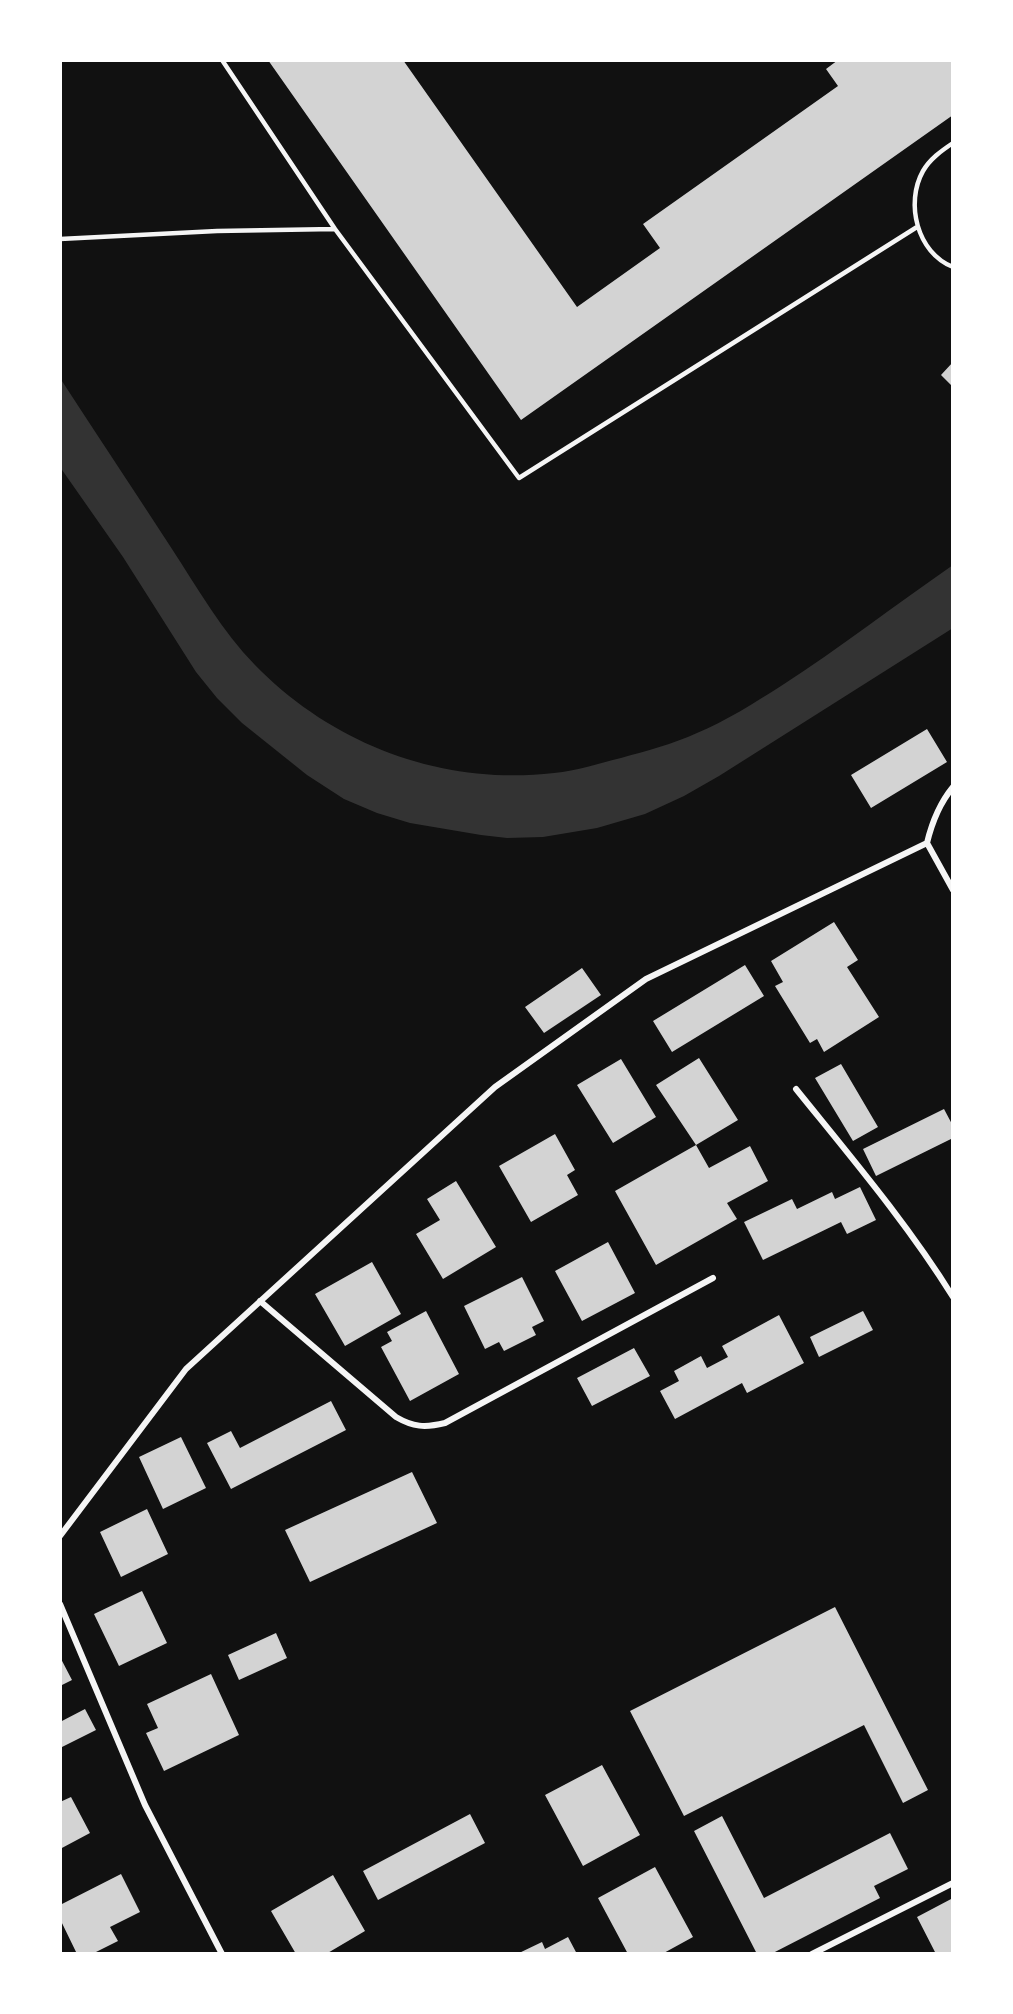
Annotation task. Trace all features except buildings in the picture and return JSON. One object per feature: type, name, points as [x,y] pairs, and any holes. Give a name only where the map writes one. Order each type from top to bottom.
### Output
[{"type":"street","points":[[953,787],[939,806],[931,824],[927,843],[953,890]]},
{"type":"street","points":[[60,1536],[186,1368],[495,1087],[646,979],[927,843]]},
{"type":"street","points":[[796,1089],[883,1197],[953,1297]]},
{"type":"street","points":[[260,1301],[396,1417],[411,1425],[428,1427],[445,1423],[713,1278]]},
{"type":"street","points":[[60,1604],[145,1805],[222,1954]]},
{"type":"street","points":[[812,1954],[953,1883]]},
{"type":"lane","points":[[222,60],[335,229],[519,478],[917,227]]},
{"type":"lane","points":[[953,143],[937,153],[923,171],[914,194],[917,227],[929,249],[947,265],[953,267]]},
{"type":"lane","points":[[60,239],[217,231],[335,229]]},
{"type":"shaded area","points":[[60,378],[211,609],[255,665],[286,693],[319,717],[355,738],[392,754],[431,766],[471,773],[512,775],[554,773],[580,769],[679,741],[729,717],[781,686],[953,565],[953,628],[719,776],[684,796],[645,814],[597,828],[543,837],[507,838],[410,823],[377,813],[344,799],[307,775],[242,723],[217,698],[196,672],[123,557],[60,467]]}]
